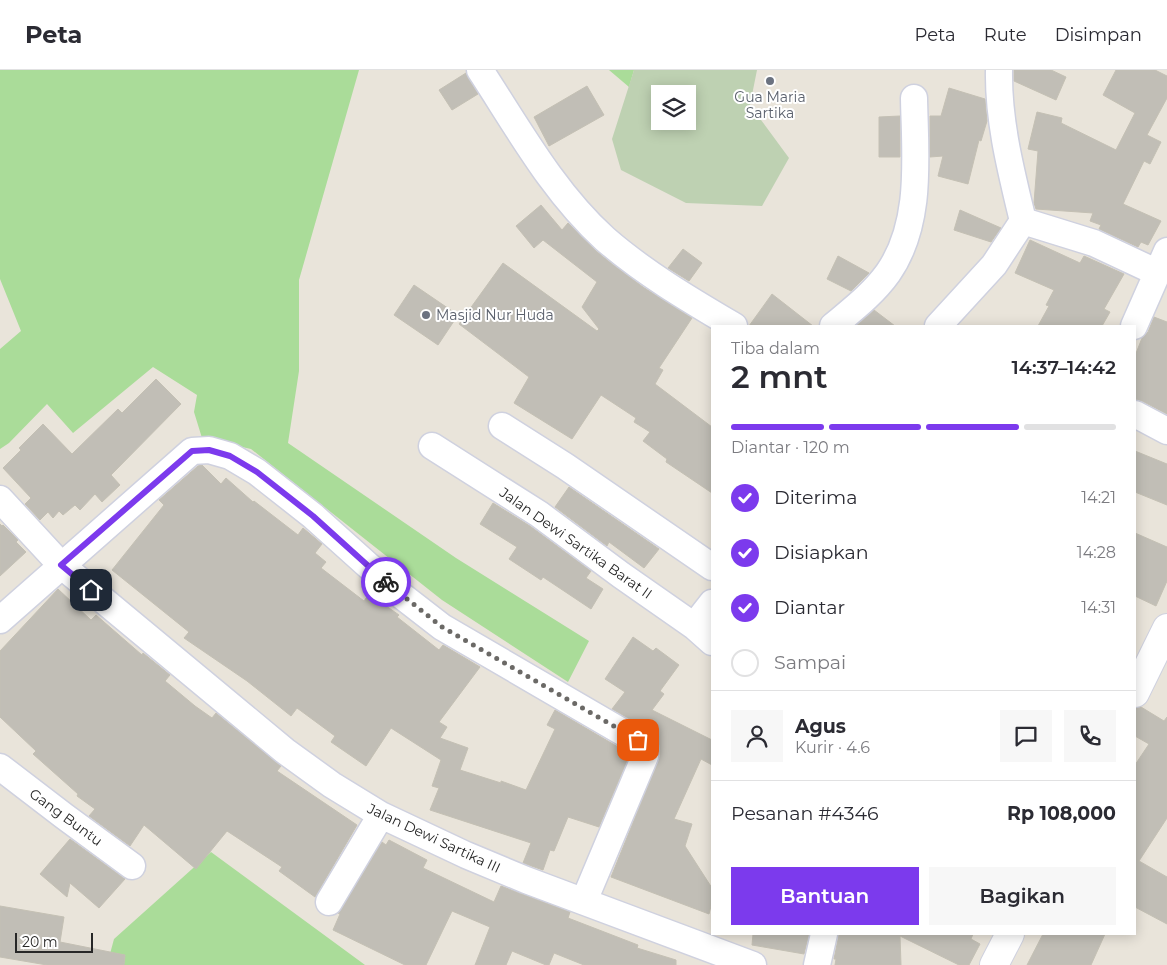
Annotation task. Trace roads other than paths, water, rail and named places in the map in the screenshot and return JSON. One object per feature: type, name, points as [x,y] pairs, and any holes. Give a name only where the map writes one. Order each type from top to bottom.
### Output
[{"type":"street","points":[[480,70],[536,156],[565,196],[604,238],[648,273],[732,325]]},
{"type":"street","points":[[939,325],[994,265],[1023,221],[1007,157],[998,89],[999,70]]},
{"type":"street","points":[[834,325],[879,284],[888,272],[903,244],[912,216],[915,168],[914,98]]},
{"type":"street","points":[[1023,221],[1162,262],[1134,325]]},
{"type":"street","points":[[1136,415],[1167,432]]},
{"type":"street","points":[[502,426],[565,466],[711,566]]},
{"type":"street","name":"Jalan Dewi Sartika Barat II","points":[[432,446],[539,514],[703,634],[711,606]]},
{"type":"street","points":[[0,620],[192,451],[209,450],[230,456],[257,472],[313,516],[402,596],[442,627],[643,744],[645,756],[584,901]]},
{"type":"street","name":"Jalan Dewi Sartika III","points":[[0,499],[61,565],[284,751],[332,785],[381,815],[466,855],[739,962]]},
{"type":"street","points":[[1136,691],[1167,628]]},
{"type":"street","name":"Gang Buntu","points":[[0,767],[132,866]]},
{"type":"street","points":[[329,902],[381,815]]},
{"type":"street","points":[[816,965],[824,935]]},
{"type":"street","points":[[994,965],[1009,935]]},
{"type":"place","name":"Gua Maria Sartika","points":[[770,81]]},
{"type":"place","name":"Masjid Nur Huda","points":[[426,315]]}]
